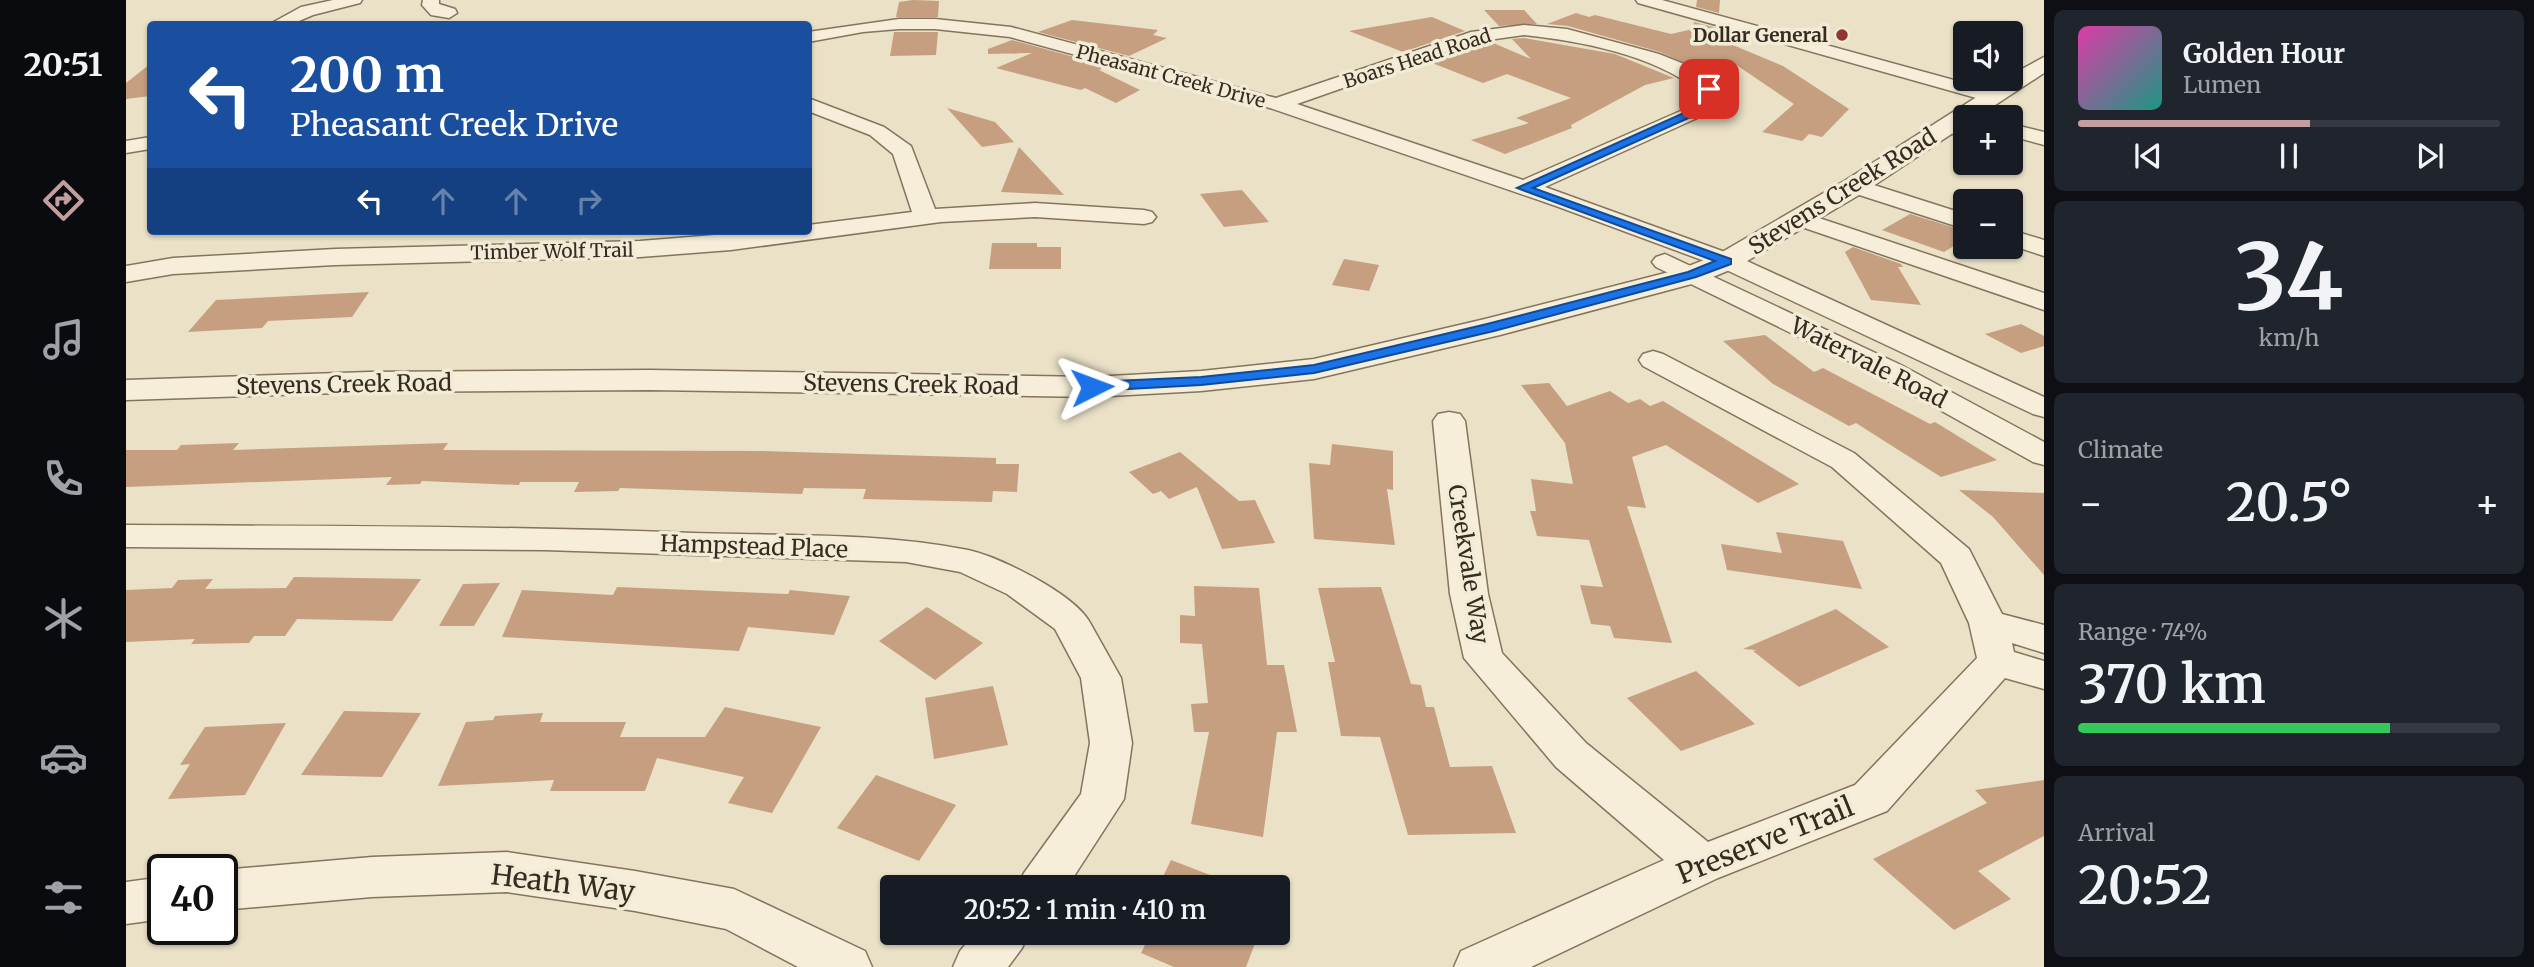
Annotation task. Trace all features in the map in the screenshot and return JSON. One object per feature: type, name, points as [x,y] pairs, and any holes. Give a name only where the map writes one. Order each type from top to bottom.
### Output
[{"type":"street","points":[[285,21],[307,11],[354,0]]},
{"type":"street","points":[[431,0],[430,5],[437,11],[449,13]]},
{"type":"street","points":[[1644,0],[1994,97]]},
{"type":"street","name":"Pheasant Creek Drive","points":[[812,36],[899,24],[935,24],[1010,32],[1276,104],[1523,188],[1569,218],[1727,261]]},
{"type":"street","name":"Boars Head Road","points":[[1276,104],[1471,37],[1524,30],[1567,34],[1652,58],[1687,72],[1709,89],[1710,100],[1699,110],[1523,188]]},
{"type":"street","name":"Stevens Creek Road","points":[[1983,105],[2044,63]]},
{"type":"street","points":[[812,106],[877,131],[903,151],[926,217]]},
{"type":"street","name":"Stevens Creek Road","points":[[126,390],[382,382],[650,380],[1092,387],[1201,381],[1314,369],[1489,328],[1692,275],[1727,261],[1801,219],[1953,127]]},
{"type":"street","points":[[2023,134],[2044,139]]},
{"type":"street","points":[[126,147],[147,144]]},
{"type":"street","points":[[2023,145],[2044,151]]},
{"type":"street","points":[[1855,186],[1953,218]]},
{"type":"street","name":"Timber Wolf Trail","points":[[812,232],[926,217],[1035,211],[1144,217]]},
{"type":"street","points":[[1801,219],[2044,302]]},
{"type":"street","name":"Pheasant Creek Drive","points":[[1615,229],[1692,275]]},
{"type":"street","name":"Timber Wolf Trail","points":[[126,274],[173,265],[335,257],[640,249],[731,243],[791,235]]},
{"type":"street","points":[[2023,241],[2044,248]]},
{"type":"street","name":"Watervale Road","points":[[1727,261],[2044,408]]},
{"type":"street","name":"Watervale Road","points":[[1692,275],[1891,371],[2044,455]]},
{"type":"street","points":[[1653,360],[1843,460],[1956,557],[1993,642],[2044,675]]},
{"type":"street","name":"Creekvale Way","points":[[1449,421],[1469,594],[1484,658],[1572,755],[1702,864]]},
{"type":"street","name":"Hampstead Place","points":[[126,536],[628,542],[906,551],[969,562],[1020,585],[1070,621],[1101,678],[1111,743],[1102,799],[1049,875]]},
{"type":"street","points":[[1993,642],[2044,639]]},
{"type":"street","name":"Preserve Trail","points":[[1479,967],[1702,864],[1871,798],[1993,642]]},
{"type":"street","name":"Heath Way","points":[[238,889],[372,877],[507,872],[635,891],[734,910],[847,967]]},
{"type":"street","points":[[126,903],[147,900]]},
{"type":"street","points":[[978,967],[995,945]]},
{"type":"building","points":[[1697,0],[1720,0],[1719,13],[1696,7]]},
{"type":"building","points":[[939,1],[938,17],[896,17],[899,2]]},
{"type":"building","points":[[1484,10],[1524,10],[1537,24],[1499,26]]},
{"type":"building","points":[[1576,13],[1589,17],[1595,15],[1671,34],[1693,29],[1694,22],[1717,28],[1716,38],[1783,66],[1849,109],[1822,137],[1809,134],[1802,141],[1762,132],[1794,104],[1732,62],[1701,70],[1660,52],[1568,26],[1547,24]]},
{"type":"building","points":[[1432,17],[1465,31],[1403,52],[1349,31]]},
{"type":"building","points":[[1072,20],[1158,30],[1153,35],[1167,38],[1129,56],[1038,32]]},
{"type":"building","points":[[894,32],[938,32],[936,55],[890,56]]},
{"type":"building","points":[[1524,38],[1615,54],[1674,78],[1645,85],[1571,125],[1572,128],[1505,154],[1471,140],[1529,123],[1516,118],[1571,98],[1507,74],[1483,83],[1427,61],[1491,42],[1531,59],[1512,39]]},
{"type":"building","points":[[1012,40],[1107,66],[1099,70],[1140,90],[1116,103],[1085,88],[1081,90],[996,68],[1032,53],[988,54],[988,49]]},
{"type":"building","points":[[147,66],[147,96],[126,99],[126,83]]},
{"type":"building","points":[[947,108],[995,122],[1014,142],[982,147]]},
{"type":"building","points":[[1019,147],[1064,195],[1001,192]]},
{"type":"building","points":[[1242,190],[1269,222],[1224,227],[1200,194]]},
{"type":"building","points":[[1910,214],[1953,227],[1953,246],[1944,252],[1882,230]]},
{"type":"building","points":[[992,243],[1037,243],[1037,247],[1061,247],[1061,269],[989,269]]},
{"type":"building","points":[[1853,247],[1901,264],[1903,267],[1898,267],[1921,305],[1871,300],[1845,252]]},
{"type":"building","points":[[1344,259],[1379,265],[1369,291],[1332,285]]},
{"type":"building","points":[[369,292],[352,317],[268,321],[262,328],[188,332],[216,300]]},
{"type":"building","points":[[2021,324],[2044,336],[2044,346],[2021,353],[1985,334]]},
{"type":"building","points":[[1765,335],[1814,372],[1823,368],[1930,424],[1935,422],[1997,460],[1941,477],[1856,423],[1849,426],[1773,384],[1723,341]]},
{"type":"building","points":[[1549,383],[1567,406],[1610,391],[1628,403],[1640,399],[1650,406],[1663,401],[1799,484],[1758,503],[1666,445],[1632,457],[1646,508],[1627,506],[1672,643],[1614,638],[1610,626],[1591,624],[1580,585],[1603,587],[1589,540],[1537,536],[1530,511],[1536,511],[1531,479],[1573,484],[1565,443],[1521,385]]},
{"type":"building","points":[[239,443],[233,450],[448,443],[443,450],[761,451],[996,458],[996,464],[1019,464],[1017,492],[993,491],[992,502],[863,499],[866,489],[804,488],[802,494],[620,488],[618,491],[574,492],[579,482],[520,482],[519,485],[422,481],[420,484],[386,485],[392,477],[126,487],[126,450],[177,450],[181,445]]},
{"type":"building","points":[[1332,444],[1393,451],[1393,490],[1387,489],[1395,545],[1314,539],[1309,463],[1330,465]]},
{"type":"building","points":[[1180,452],[1239,501],[1255,500],[1275,543],[1222,549],[1197,487],[1169,499],[1161,491],[1153,494],[1129,472]]},
{"type":"building","points":[[1959,490],[2044,493],[2044,575],[1993,517]]},
{"type":"building","points":[[1776,532],[1843,541],[1862,589],[1727,570],[1721,544],[1782,553]]},
{"type":"building","points":[[294,577],[421,579],[392,621],[297,619],[285,636],[254,636],[249,643],[191,644],[195,639],[126,642],[126,590],[172,588],[178,580],[213,579],[205,589],[286,588]]},
{"type":"building","points":[[500,583],[474,626],[439,626],[463,584]]},
{"type":"building","points":[[1194,586],[1259,588],[1267,665],[1284,665],[1297,732],[1277,732],[1263,837],[1191,824],[1209,732],[1194,732],[1191,704],[1208,703],[1202,644],[1180,643],[1180,615],[1195,616]]},
{"type":"building","points":[[617,587],[788,594],[790,590],[850,596],[834,635],[748,627],[739,651],[502,637],[522,590],[613,595]]},
{"type":"building","points":[[1381,587],[1411,684],[1421,685],[1426,707],[1434,707],[1450,767],[1492,766],[1516,833],[1408,835],[1380,737],[1341,736],[1328,662],[1335,662],[1318,588]]},
{"type":"building","points":[[927,607],[983,643],[935,680],[879,641]]},
{"type":"building","points":[[1836,609],[1889,647],[1799,687],[1753,651],[1757,650],[1743,649]]},
{"type":"building","points":[[1696,671],[1755,724],[1681,751],[1627,698]]},
{"type":"building","points":[[993,686],[1008,745],[934,759],[925,698]]},
{"type":"building","points":[[725,707],[821,727],[772,813],[728,803],[744,777],[657,758],[645,791],[550,791],[554,780],[438,786],[466,722],[493,720],[495,716],[543,713],[540,722],[626,722],[620,737],[705,737]]},
{"type":"building","points":[[344,711],[421,713],[382,777],[301,775]]},
{"type":"building","points":[[286,723],[245,795],[168,799],[190,764],[180,765],[205,727]]},
{"type":"building","points":[[876,775],[956,805],[919,861],[837,828]]},
{"type":"building","points":[[2044,780],[2044,836],[1978,871],[2011,899],[1954,930],[1873,859],[1987,803],[1975,790]]},
{"type":"building","points":[[1171,860],[1210,875],[1164,875]]},
{"type":"building","points":[[1145,945],[1254,945],[1246,967],[1174,967],[1141,953]]},
{"type":"place","name":"Dollar General","points":[[1842,35]]},
{"type":"route","points":[[1092,387],[1201,381],[1314,369],[1489,328],[1692,275],[1727,261],[1523,188],[1699,110],[1710,100],[1709,89]]}]
